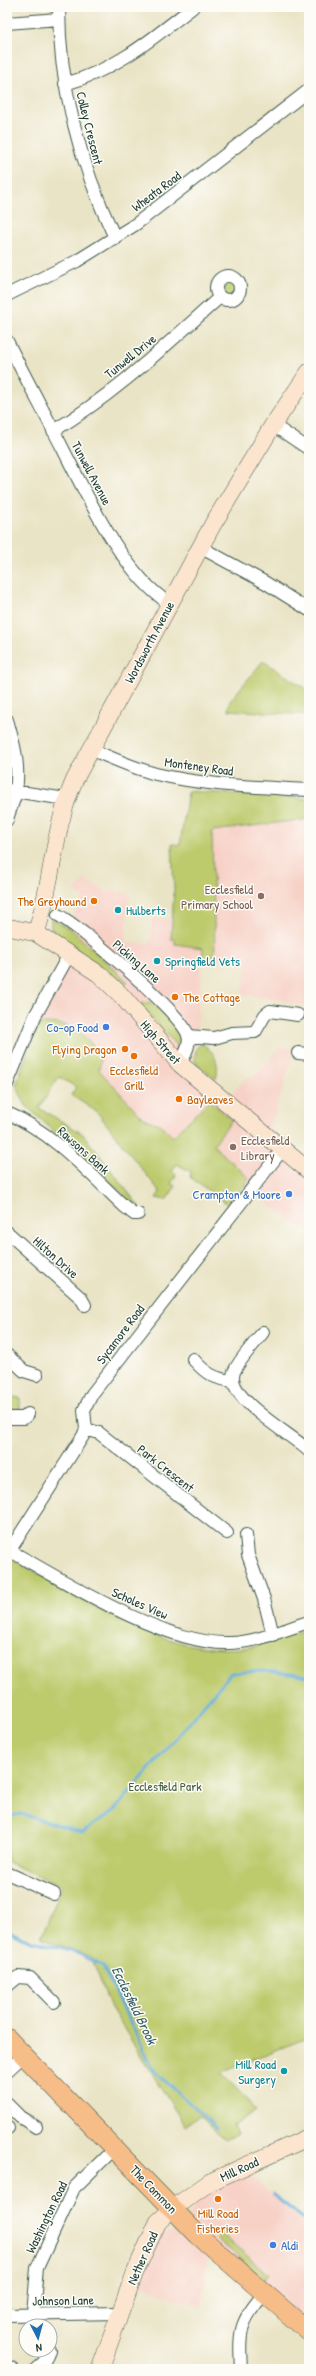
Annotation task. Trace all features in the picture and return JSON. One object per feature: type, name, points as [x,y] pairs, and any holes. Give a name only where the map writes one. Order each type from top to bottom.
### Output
[{"type":"main road","name":"The Common","points":[[7,2038],[203,2239],[309,2332]]},
{"type":"street","points":[[65,84],[85,78],[125,59],[193,7]]},
{"type":"street","name":"Colley Crescent","points":[[7,23],[59,13],[65,84],[76,140],[87,174],[115,238]]},
{"type":"street","name":"Wheata Road","points":[[7,295],[77,261],[115,238],[181,190],[308,92]]},
{"type":"street","name":"Tunwell Drive","points":[[53,431],[76,417],[114,388],[220,297]]},
{"type":"street","name":"Tunwell Avenue","points":[[7,341],[53,431],[104,525],[138,577],[156,595],[170,603]]},
{"type":"street","name":"Wordsworth Avenue","points":[[36,933],[46,898],[53,851],[66,799],[90,749],[200,547],[273,425],[309,372]]},
{"type":"street","points":[[273,425],[309,449]]},
{"type":"street","points":[[200,547],[266,583],[309,610]]},
{"type":"street","points":[[7,720],[17,755],[7,820]]},
{"type":"street","name":"Monteney Road","points":[[90,749],[130,766],[177,778],[219,784],[309,790]]},
{"type":"street","points":[[12,791],[66,799]]},
{"type":"street","name":"Picking Lane","points":[[58,915],[70,922],[151,992],[176,1016],[188,1036]]},
{"type":"street","name":"High Street","points":[[7,927],[36,933],[70,953],[99,974],[121,995],[180,1064],[282,1150],[308,1169]]},
{"type":"street","points":[[8,1078],[34,1016],[70,953]]},
{"type":"street","points":[[180,1064],[187,1049],[188,1036],[214,1038],[232,1033],[254,1032],[265,1015],[270,1012],[298,1015]]},
{"type":"street","name":"Rawsons Bank","points":[[7,1113],[21,1119],[44,1133],[124,1206],[134,1214],[138,1214]]},
{"type":"street","name":"Sycamore Road","points":[[86,1429],[84,1410],[92,1394],[282,1150]]},
{"type":"street","name":"Hilton Drive","points":[[7,1232],[81,1298],[85,1305]]},
{"type":"street","points":[[263,1332],[234,1372],[233,1381],[235,1387],[251,1407],[300,1442],[309,1451]]},
{"type":"street","points":[[7,1355],[24,1371],[38,1375]]},
{"type":"street","points":[[193,1359],[209,1375],[219,1380],[233,1381]]},
{"type":"street","points":[[7,1418],[24,1418],[28,1414]]},
{"type":"street","points":[[8,1549],[83,1436],[86,1429]]},
{"type":"street","name":"Park Crescent","points":[[86,1429],[99,1433],[227,1533]]},
{"type":"street","points":[[246,1534],[248,1555],[264,1600],[273,1635]]},
{"type":"street","name":"Scholes View","points":[[8,1549],[111,1606],[168,1630],[199,1639],[222,1643],[244,1641],[273,1635],[309,1622]]},
{"type":"street","points":[[7,1873],[54,1894]]},
{"type":"street","points":[[7,1986],[18,1977],[30,1978],[54,2002]]},
{"type":"street","points":[[7,2071],[23,2056]]},
{"type":"street","points":[[7,2104],[20,2117],[36,2127]]},
{"type":"street","name":"Mill Road","points":[[173,2208],[210,2182],[309,2137]]},
{"type":"street","name":"Washington Road","points":[[33,2314],[37,2268],[74,2188],[115,2148]]},
{"type":"street","name":"Nether Road","points":[[100,2369],[119,2312],[155,2228],[173,2208]]},
{"type":"street","points":[[241,2369],[241,2329],[246,2316],[264,2294]]},
{"type":"street","name":"Johnson Lane","points":[[7,2315],[119,2312]]},
{"type":"street","points":[[36,2369],[44,2362],[46,2358]]},
{"type":"street","points":[[7,2366],[13,2369]]},
{"type":"shaded area","name":"Ecclesfield Primary School","points":[[309,819],[309,1006],[242,994],[247,963],[215,960],[212,831]]},
{"type":"shaded area","points":[[84,879],[109,893],[111,890],[130,894],[125,943],[150,944],[153,918],[172,919],[171,939],[204,948],[196,1035],[189,1072],[223,1102],[248,1077],[258,1073],[281,1046],[295,1050],[267,1137],[309,1171],[309,1218],[303,1229],[243,1186],[249,1178],[212,1145],[209,1101],[173,1137],[161,1125],[143,1118],[99,1070],[102,1054],[74,1028],[61,1023],[42,1023],[36,1028],[70,953],[55,944],[83,899],[75,891]]},
{"type":"shaded area","points":[[247,2172],[309,2229],[309,2341],[212,2259],[207,2263],[201,2308],[137,2284],[152,2248],[162,2234],[179,2229],[197,2200]]},
{"type":"green space","points":[[229,281],[235,283],[237,289],[235,295],[229,297],[223,295],[221,289],[223,283]]},
{"type":"green space","points":[[263,661],[309,691],[309,715],[228,710],[230,701]]},
{"type":"green space","points":[[188,791],[309,799],[309,819],[212,831],[215,960],[202,958],[203,948],[175,944],[175,939],[171,939],[174,889],[172,844],[180,845]]},
{"type":"green space","points":[[51,918],[73,931],[128,982],[122,986],[72,945],[58,936],[51,928]]},
{"type":"green space","points":[[143,1003],[152,1004],[166,1016],[183,1044],[177,1046],[140,1005]]},
{"type":"green space","points":[[42,1023],[53,1023],[70,1027],[82,1035],[102,1054],[99,1070],[143,1118],[161,1125],[173,1137],[209,1100],[232,1120],[213,1145],[249,1178],[230,1206],[190,1177],[191,1172],[177,1164],[172,1171],[176,1175],[171,1184],[176,1186],[166,1200],[156,1198],[160,1192],[97,1112],[71,1095],[76,1087],[59,1077],[39,1108],[83,1134],[138,1205],[136,1206],[26,1106],[16,1085],[36,1028]]},
{"type":"green space","points":[[202,1044],[210,1050],[217,1063],[216,1079],[197,1064],[194,1059],[197,1047]]},
{"type":"green space","points":[[7,1396],[20,1398],[20,1409],[7,1409]]},
{"type":"green space","name":"Ecclesfield Park","points":[[7,1556],[93,1606],[123,1621],[154,1634],[186,1644],[218,1648],[250,1647],[265,1644],[309,1630],[309,2037],[221,2072],[256,2110],[233,2126],[237,2134],[225,2140],[200,2116],[185,2126],[111,2008],[91,1957],[41,1938],[62,1886],[7,1862]]},
{"type":"green space","points":[[221,2230],[225,2233],[224,2236],[268,2274],[264,2279],[217,2239],[215,2234]]},
{"type":"waterway","points":[[7,1820],[15,1815],[21,1814],[82,1832],[113,1812],[231,1673],[263,1671],[309,1676]]},
{"type":"waterway","name":"Ecclesfield Brook","points":[[7,1931],[32,1941],[71,1950],[103,1966],[154,2071],[217,2128]]},
{"type":"waterway","name":"Ecclesfield Brook","points":[[273,2195],[309,2223]]},
{"type":"place","name":"Ecclesfield Primary School","points":[[261,896]]},
{"type":"place","name":"The Greyhound","points":[[94,901]]},
{"type":"place","name":"Hulberts","points":[[118,910]]},
{"type":"place","name":"Springfield Vets","points":[[157,961]]},
{"type":"place","name":"The Cottage","points":[[175,997]]},
{"type":"place","name":"Co-op Food","points":[[106,1027]]},
{"type":"place","name":"Flying Dragon","points":[[125,1049]]},
{"type":"place","name":"Ecclesfield Grill","points":[[134,1056]]},
{"type":"place","name":"Bayleaves","points":[[179,1099]]},
{"type":"place","name":"Ecclesfield Library","points":[[233,1147]]},
{"type":"place","name":"Crampton & Moore","points":[[289,1194]]},
{"type":"place","name":"Mill Road Surgery","points":[[284,2071]]},
{"type":"place","name":"Mill Road Fisheries","points":[[218,2199]]},
{"type":"place","name":"Aldi","points":[[273,2245]]}]
